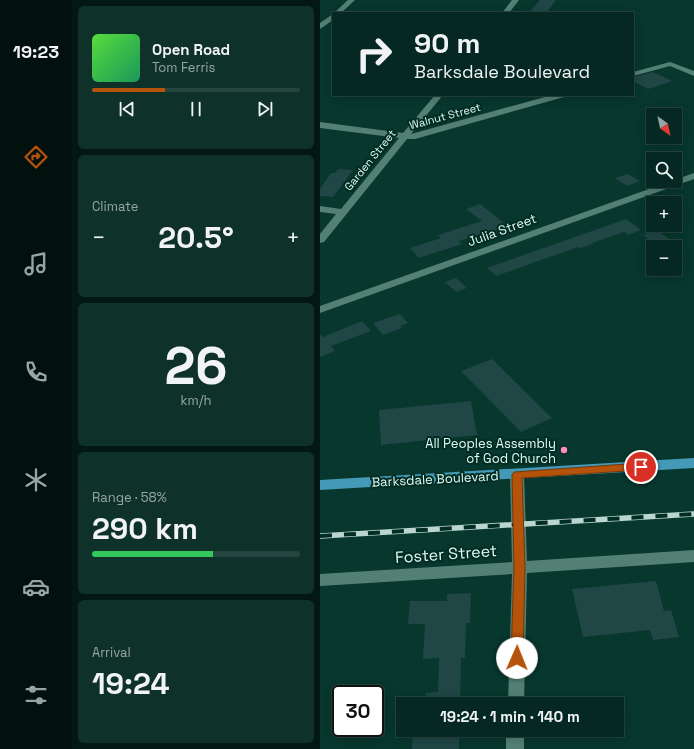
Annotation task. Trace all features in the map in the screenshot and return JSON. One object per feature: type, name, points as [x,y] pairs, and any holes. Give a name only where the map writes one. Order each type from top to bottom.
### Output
[{"type":"main road","name":"Barksdale Boulevard","points":[[320,486],[694,463]]},
{"type":"street","points":[[338,12],[352,0]]},
{"type":"street","points":[[506,12],[516,0]]},
{"type":"street","points":[[320,27],[332,17]]},
{"type":"street","points":[[634,74],[670,64],[694,74]]},
{"type":"street","name":"Garden Street","points":[[320,240],[437,96]]},
{"type":"street","name":"Walnut Street","points":[[320,126],[404,137],[424,135],[558,96]]},
{"type":"street","name":"Julia Street","points":[[320,310],[694,176]]},
{"type":"street","points":[[320,209],[343,212]]},
{"type":"street","points":[[516,697],[520,567],[517,475]]},
{"type":"street","name":"Foster Street","points":[[320,580],[694,556]]},
{"type":"street","points":[[515,737],[515,749]]},
{"type":"building","points":[[540,0],[556,0],[547,12],[530,12]]},
{"type":"building","points":[[653,72],[672,81],[648,89],[634,82],[634,77]]},
{"type":"building","points":[[338,169],[353,170],[333,197],[320,196],[320,189],[331,173],[335,173]]},
{"type":"building","points":[[628,174],[640,181],[627,186],[615,178]]},
{"type":"building","points":[[480,204],[508,226],[459,241],[462,244],[419,258],[410,248],[441,238],[438,235],[482,221],[466,209]]},
{"type":"building","points":[[626,219],[641,230],[628,235],[624,232],[592,243],[593,244],[580,248],[578,247],[496,276],[487,268]]},
{"type":"building","points":[[651,232],[659,232],[671,240],[650,240],[643,235]]},
{"type":"building","points":[[456,278],[467,288],[456,292],[445,282]]},
{"type":"building","points":[[400,314],[408,323],[400,326],[402,328],[383,335],[373,323]]},
{"type":"building","points":[[362,321],[371,331],[331,346],[335,351],[320,357],[320,334],[323,337]]},
{"type":"building","points":[[492,359],[552,418],[521,432],[461,371]]},
{"type":"building","points":[[471,401],[477,435],[381,445],[379,410]]},
{"type":"building","points":[[656,581],[664,611],[671,610],[679,637],[653,640],[650,630],[583,637],[572,589]]},
{"type":"building","points":[[471,593],[470,623],[466,623],[465,658],[461,658],[460,697],[426,697],[426,693],[438,692],[439,658],[423,659],[425,624],[408,624],[410,601],[447,601],[447,594]]},
{"type":"building","points":[[413,737],[459,737],[459,749],[412,749]]},
{"type":"railway","points":[[320,536],[694,514]]},
{"type":"place","name":"All Peoples Assembly of God Church","points":[[564,450]]},
{"type":"route","points":[[517,658],[520,567],[520,525],[517,475],[641,467]]}]
